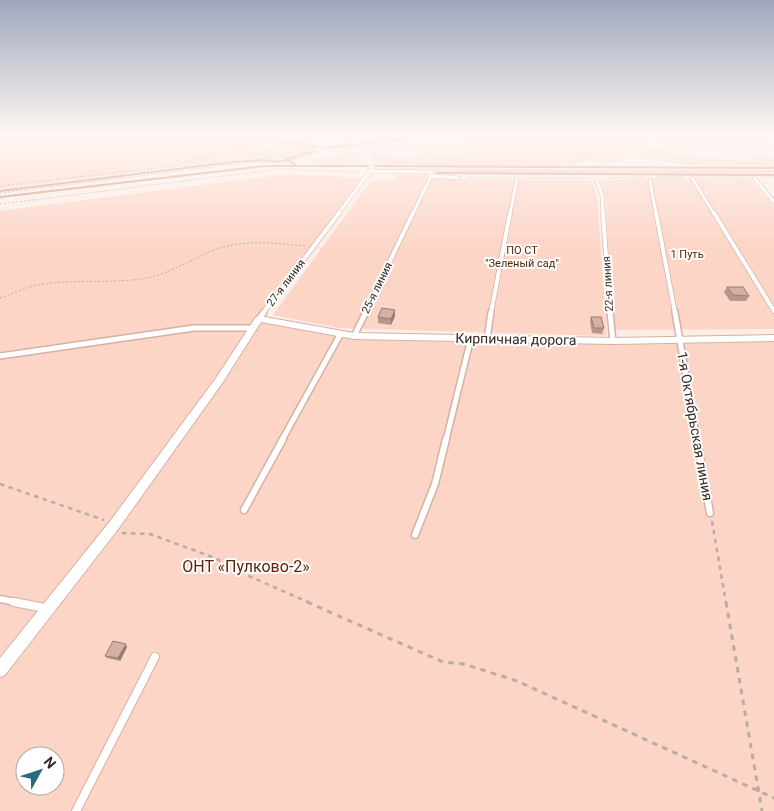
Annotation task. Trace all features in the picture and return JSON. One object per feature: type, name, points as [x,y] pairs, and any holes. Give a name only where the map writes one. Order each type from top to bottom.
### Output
[{"type":"street","name":"Кирпичная дорога","points":[[256,324],[354,336],[613,340],[774,338]]},
{"type":"street","points":[[0,670],[112,527],[220,380],[256,324]]},
{"type":"lane","name":"27-я линия","points":[[256,324],[368,174]]},
{"type":"lane","points":[[431,174],[431,177],[459,177]]},
{"type":"lane","name":"25-я линия","points":[[354,336],[431,177]]},
{"type":"lane","points":[[754,177],[774,202]]},
{"type":"lane","points":[[692,178],[774,311]]},
{"type":"lane","points":[[487,339],[486,332],[517,179]]},
{"type":"lane","name":"22-я линия","points":[[596,181],[602,195],[613,340]]},
{"type":"lane","name":"1-я Октябрьская линия","points":[[650,181],[710,513]]},
{"type":"lane","points":[[0,356],[171,330],[256,324]]},
{"type":"lane","points":[[244,510],[340,335]]},
{"type":"lane","points":[[415,535],[435,484],[470,338]]},
{"type":"lane","points":[[0,599],[48,609]]},
{"type":"lane","points":[[76,811],[155,657]]},
{"type":"path","points":[[0,186],[106,174]]},
{"type":"path","points":[[0,194],[159,174]]},
{"type":"path","points":[[0,204],[242,174]]},
{"type":"path","points":[[459,177],[644,177]]},
{"type":"path","points":[[654,177],[754,177]]},
{"type":"path","points":[[760,177],[774,177]]},
{"type":"path","points":[[0,298],[20,289],[50,283],[146,278],[171,271],[198,257],[238,243],[268,241],[313,247]]},
{"type":"path","points":[[0,484],[112,527],[123,533],[150,534],[215,558],[251,577],[405,643],[443,662],[464,664],[517,681],[774,798]]},
{"type":"path","points":[[710,513],[762,811]]},
{"type":"green space","points":[[0,174],[121,174],[0,189]]},
{"type":"green space","name":"ОНТ «Пулково-2»","points":[[288,174],[365,178],[260,319],[340,335],[487,339],[774,338],[774,811],[0,811],[0,211]]},
{"type":"green space","name":"ПО СТ \"Зеленый сад\"","points":[[399,174],[427,175],[427,178],[592,181],[597,196],[607,334],[604,336],[340,328],[273,315],[370,182],[396,179]]},
{"type":"green space","points":[[436,174],[774,174],[774,176]]},
{"type":"green space","name":"1 Путь","points":[[646,178],[750,178],[774,207],[774,329],[614,330],[605,196],[599,181]]},
{"type":"building","points":[[727,287],[743,287],[749,296],[733,295]]},
{"type":"building","points":[[382,308],[395,310],[391,319],[378,317]]},
{"type":"building","points":[[591,317],[601,317],[604,328],[594,328]]},
{"type":"building","points":[[113,641],[126,644],[118,658],[105,656]]},
{"type":"waterway","points":[[0,191],[138,174]]},
{"type":"waterway","points":[[0,197],[198,174]]},
{"type":"waterway","points":[[580,174],[774,175]]}]
